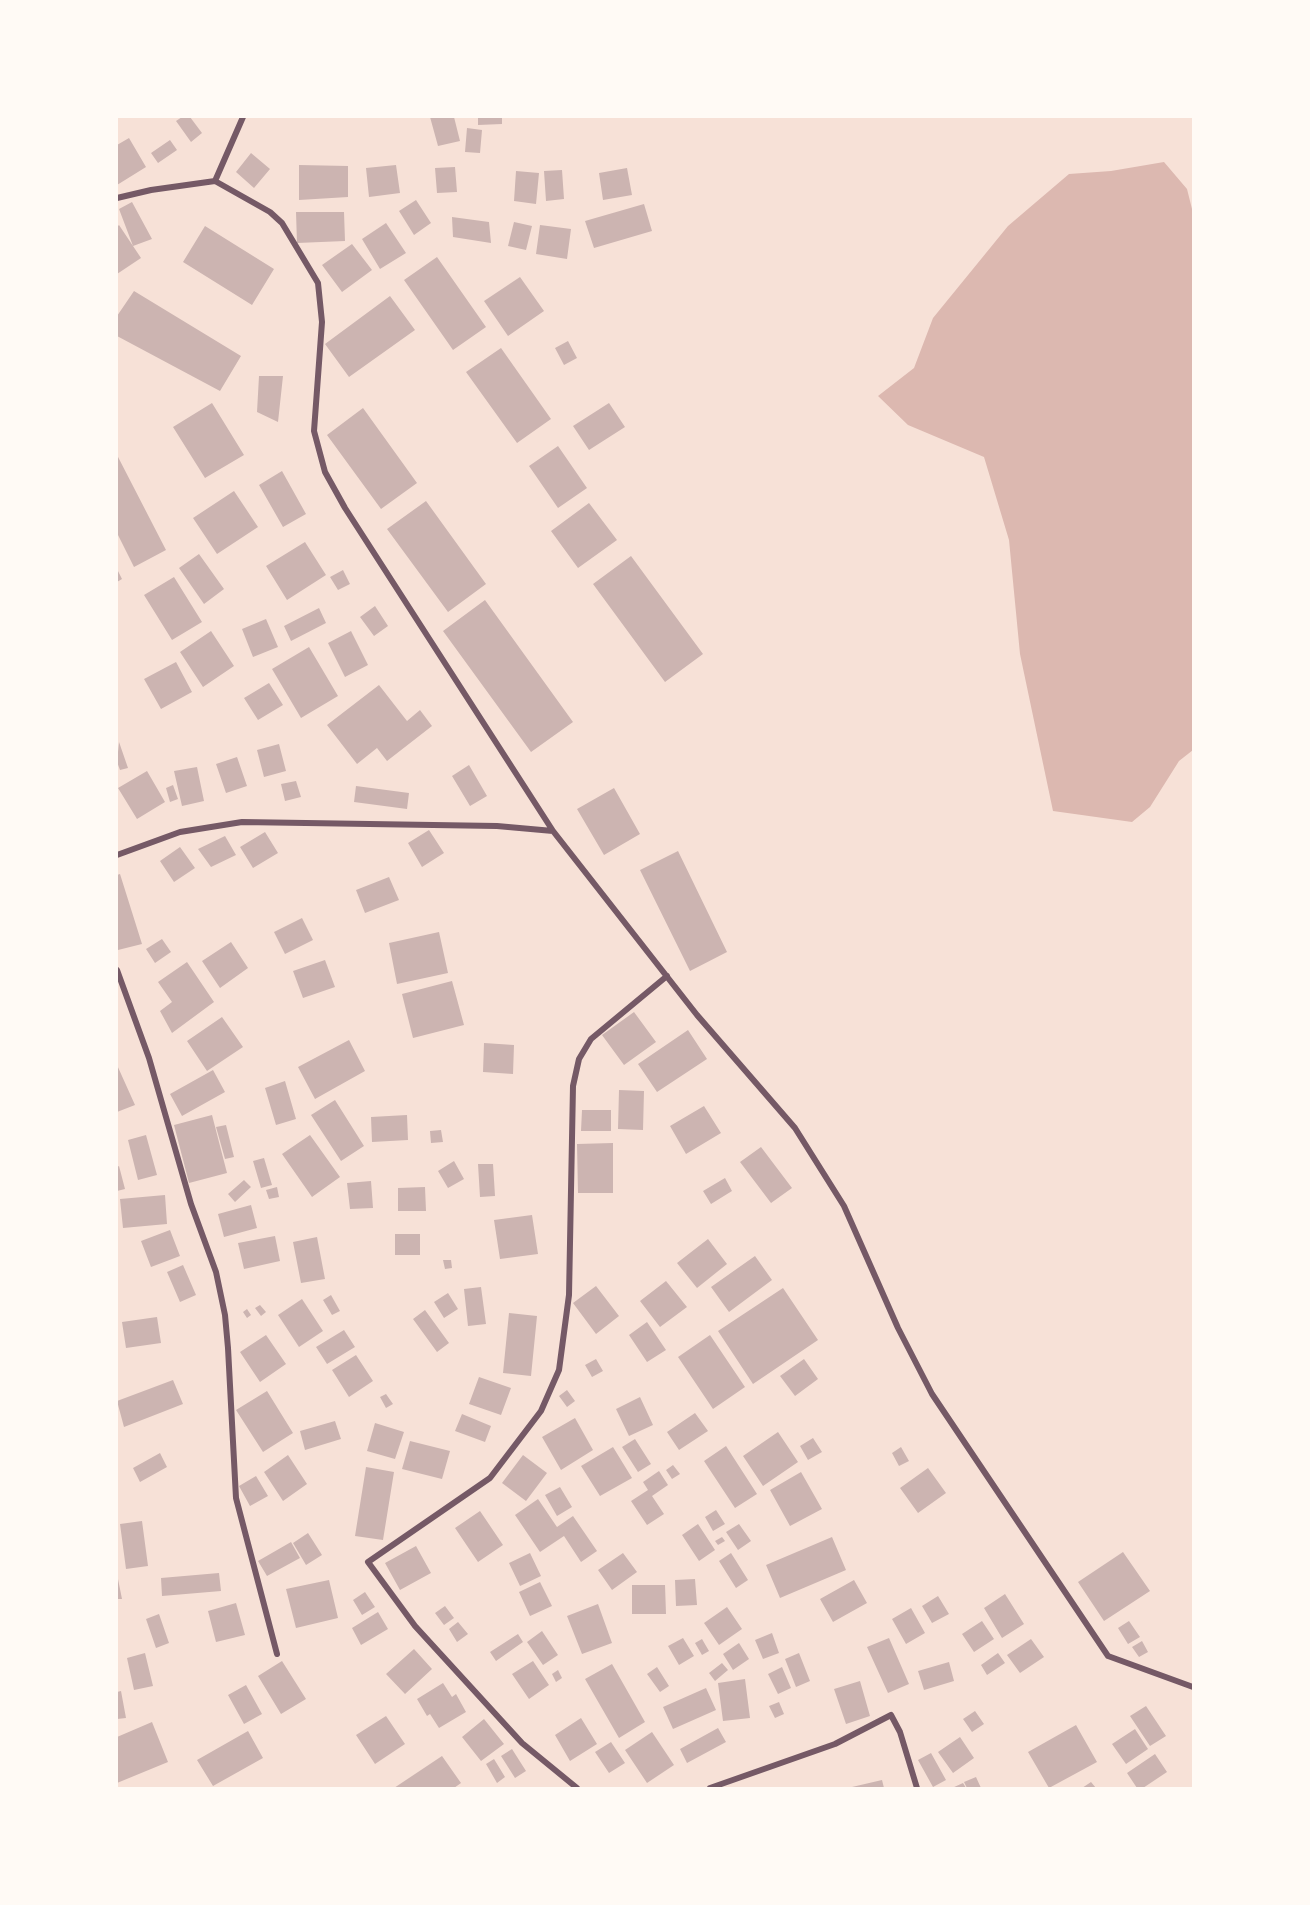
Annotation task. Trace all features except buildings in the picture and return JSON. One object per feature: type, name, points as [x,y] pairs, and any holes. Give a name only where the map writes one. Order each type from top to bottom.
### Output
[{"type":"street","points":[[215,181],[243,117]]},
{"type":"street","points":[[117,198],[151,190],[215,181],[270,212],[282,223],[318,283],[322,322],[314,431],[325,472],[345,508],[553,831],[667,976],[795,1128],[844,1206],[898,1328],[932,1394],[1108,1656],[1193,1687]]},
{"type":"street","points":[[117,855],[180,832],[242,822],[497,826],[553,831]]},
{"type":"street","points":[[117,970],[149,1058],[191,1204],[216,1272],[225,1315],[228,1348],[236,1498],[276,1654]]},
{"type":"street","points":[[577,1788],[522,1743],[415,1626],[368,1562],[490,1478],[541,1411],[559,1370],[566,1326],[569,1295],[573,1086],[579,1059],[591,1039],[667,976]]},
{"type":"street","points":[[710,1788],[835,1744],[891,1715],[900,1732],[916,1788]]},
{"type":"shaded area","points":[[1164,162],[1187,189],[1193,213],[1193,750],[1179,761],[1150,807],[1132,822],[1053,811],[1020,654],[1009,540],[984,457],[908,425],[878,396],[914,368],[933,318],[1008,226],[1069,174],[1111,171]]}]
